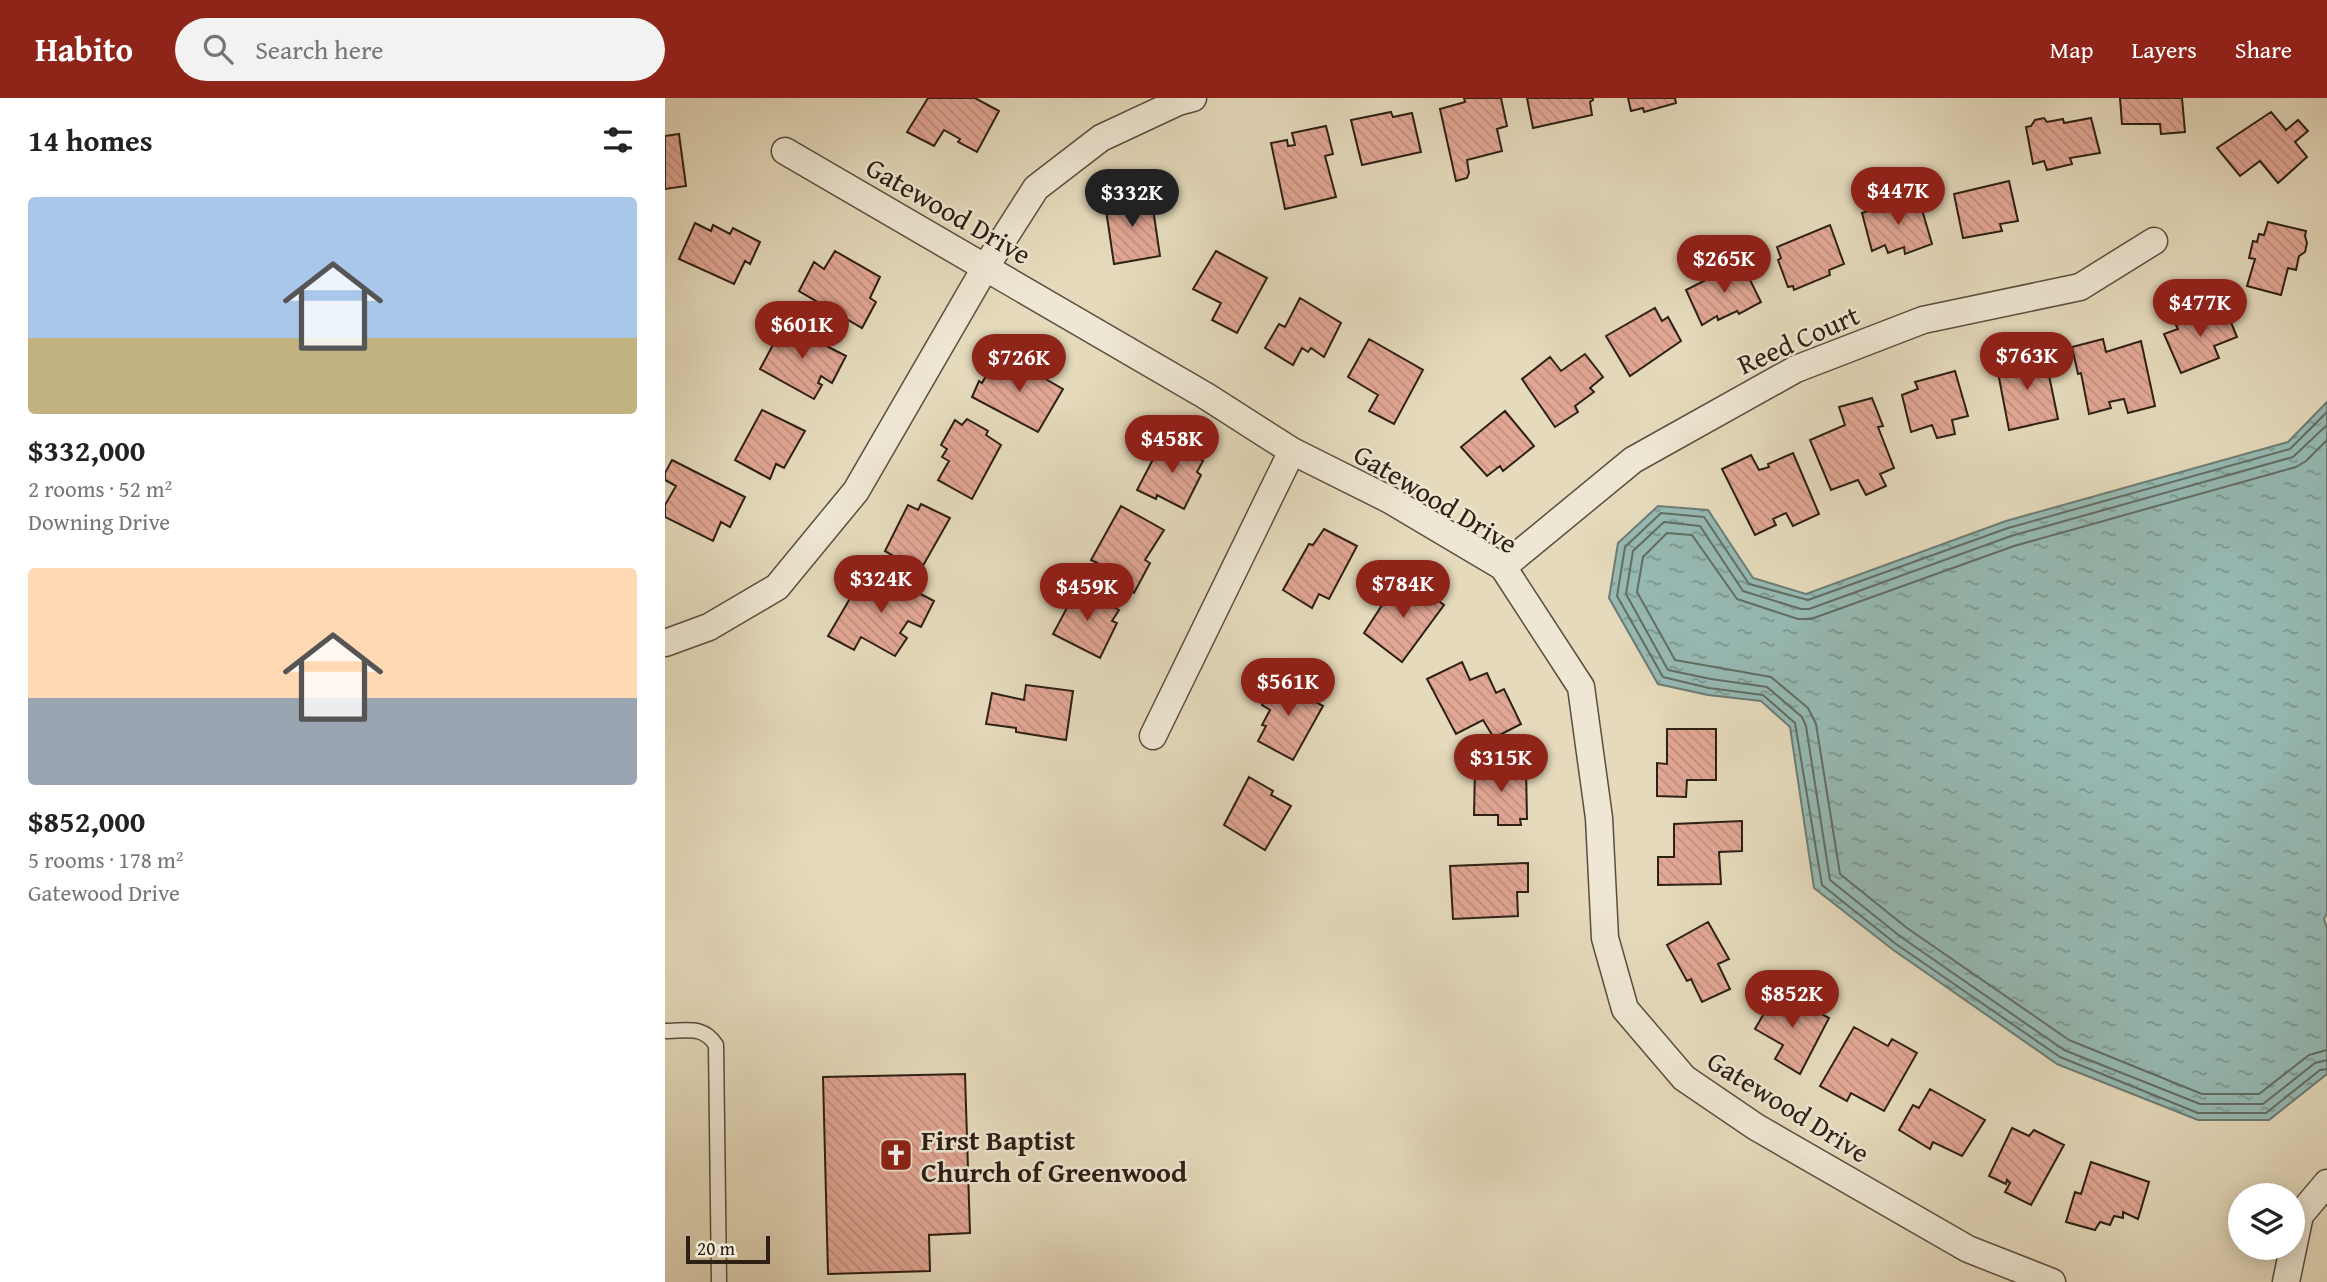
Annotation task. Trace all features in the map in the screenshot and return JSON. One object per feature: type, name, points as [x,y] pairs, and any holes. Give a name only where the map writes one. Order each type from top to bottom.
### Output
[{"type":"street","points":[[665,643],[709,628],[776,587],[856,491],[985,268],[1036,188],[1101,138],[1178,102],[1193,98]]},
{"type":"street","name":"Gatewood Drive","points":[[785,151],[1206,396],[1292,451],[1390,500],[1503,567],[1581,687],[1599,818],[1605,938],[1625,1009],[1684,1078],[1756,1127],[1968,1249],[2052,1282]]},
{"type":"street","name":"Reed Court","points":[[1503,567],[1633,460],[1796,369],[1923,320],[2080,287],[2154,242]]},
{"type":"street","points":[[1153,736],[1292,451]]},
{"type":"street","points":[[2286,1282],[2300,1215],[2327,1183]]},
{"type":"lane","points":[[665,1031],[701,1031],[710,1036],[716,1045],[719,1282]]},
{"type":"water","points":[[2327,402],[2327,913],[2324,919],[2327,928],[2327,1074],[2269,1120],[2198,1120],[2057,1064],[1892,949],[1814,888],[1790,727],[1761,701],[1708,695],[1658,684],[1609,598],[1618,543],[1658,506],[1708,510],[1753,578],[1806,594],[2006,521],[2288,442]]},
{"type":"building","points":[[928,98],[975,98],[999,111],[977,152],[958,142],[960,139],[944,130],[934,146],[907,132]]},
{"type":"building","points":[[1464,98],[1501,98],[1507,126],[1497,129],[1502,151],[1467,160],[1467,178],[1456,181],[1440,109],[1465,102]]},
{"type":"building","points":[[1527,98],[1593,98],[1590,102],[1592,115],[1533,128]]},
{"type":"building","points":[[1628,98],[1675,98],[1676,103],[1644,112],[1643,108],[1631,111]]},
{"type":"building","points":[[2120,98],[2182,98],[2185,132],[2161,134],[2160,124],[2122,124]]},
{"type":"building","points":[[1391,112],[1393,117],[1412,113],[1421,152],[1362,165],[1351,120]]},
{"type":"building","points":[[2271,112],[2286,130],[2298,120],[2308,131],[2295,142],[2307,157],[2278,183],[2260,161],[2240,176],[2217,148]]},
{"type":"building","points":[[2044,118],[2047,122],[2063,119],[2064,123],[2091,118],[2100,153],[2070,158],[2072,164],[2047,170],[2044,161],[2033,164],[2026,127],[2031,126],[2035,120]]},
{"type":"building","points":[[1326,126],[1333,154],[1325,156],[1336,197],[1285,209],[1271,143],[1287,140],[1288,146],[1295,145],[1292,133]]},
{"type":"building","points":[[679,134],[686,186],[665,189],[665,136]]},
{"type":"building","points":[[2009,181],[2018,221],[2000,224],[2002,231],[1963,238],[1954,194]]},
{"type":"building","points":[[1151,195],[1160,256],[1114,264],[1105,203]]},
{"type":"building","points":[[1918,196],[1932,244],[1905,254],[1904,247],[1888,253],[1885,245],[1872,251],[1862,213]]},
{"type":"building","points":[[2268,222],[2306,231],[2305,252],[2299,256],[2296,270],[2288,268],[2281,295],[2247,286],[2255,259],[2249,258],[2253,241],[2257,242],[2259,234],[2264,235]]},
{"type":"building","points":[[695,223],[711,231],[713,225],[730,234],[733,228],[760,242],[750,264],[745,261],[734,284],[679,259]]},
{"type":"building","points":[[1830,225],[1844,264],[1829,270],[1830,275],[1794,290],[1793,286],[1788,287],[1778,260],[1781,258],[1777,247]]},
{"type":"building","points":[[835,251],[880,277],[870,298],[876,302],[862,328],[799,291],[814,262],[824,269]]},
{"type":"building","points":[[1216,251],[1267,278],[1237,333],[1212,320],[1221,303],[1193,289]]},
{"type":"building","points":[[1741,262],[1761,302],[1739,314],[1737,311],[1718,320],[1717,316],[1702,325],[1686,290]]},
{"type":"building","points":[[1300,298],[1341,323],[1324,357],[1311,348],[1308,352],[1302,348],[1293,365],[1265,348],[1279,324],[1285,327]]},
{"type":"building","points":[[1655,308],[1662,321],[1668,317],[1681,341],[1630,376],[1606,336]]},
{"type":"building","points":[[2225,308],[2237,337],[2214,346],[2219,358],[2181,373],[2164,334],[2178,329],[2176,325]]},
{"type":"building","points":[[784,324],[846,356],[832,383],[821,376],[818,383],[822,385],[814,399],[760,369]]},
{"type":"building","points":[[1369,339],[1423,370],[1394,424],[1369,411],[1378,395],[1348,377]]},
{"type":"building","points":[[2103,339],[2106,352],[2141,341],[2155,406],[2128,413],[2124,399],[2109,402],[2111,408],[2089,414],[2081,373],[2078,374],[2072,347]]},
{"type":"building","points":[[1585,354],[1603,377],[1590,388],[1594,392],[1575,406],[1578,412],[1555,427],[1522,379],[1550,357],[1561,371]]},
{"type":"building","points":[[2045,356],[2058,419],[2009,430],[1996,362],[2022,357],[2025,368],[2031,366],[2029,358]]},
{"type":"building","points":[[1007,357],[1063,389],[1038,432],[972,397],[979,381],[982,383],[987,374],[997,378]]},
{"type":"building","points":[[1955,371],[1968,416],[1952,420],[1955,434],[1937,438],[1932,425],[1911,432],[1902,395],[1918,389],[1915,382]]},
{"type":"building","points":[[1872,398],[1883,426],[1878,427],[1894,468],[1880,474],[1886,486],[1866,495],[1858,480],[1831,490],[1810,440],[1845,425],[1839,407]]},
{"type":"building","points":[[762,410],[805,431],[784,468],[776,464],[770,479],[735,460]]},
{"type":"building","points":[[1505,411],[1534,446],[1503,471],[1500,466],[1487,476],[1461,447]]},
{"type":"building","points":[[967,419],[988,431],[986,435],[1001,445],[972,499],[938,480],[949,461],[942,457],[947,449],[941,445],[955,420],[962,425]]},
{"type":"building","points":[[1163,440],[1203,461],[1197,472],[1201,475],[1184,509],[1157,495],[1156,499],[1137,490]]},
{"type":"building","points":[[1793,453],[1819,514],[1793,526],[1786,513],[1773,519],[1776,525],[1755,535],[1722,469],[1751,455],[1759,470]]},
{"type":"building","points":[[672,460],[745,497],[730,527],[721,522],[713,541],[665,517],[665,505],[676,486],[665,480],[665,473]]},
{"type":"building","points":[[921,504],[950,518],[920,571],[885,551],[908,505],[918,510]]},
{"type":"building","points":[[1121,506],[1164,530],[1145,560],[1150,563],[1134,593],[1101,575],[1105,567],[1091,560]]},
{"type":"building","points":[[1324,529],[1357,546],[1329,599],[1319,594],[1312,608],[1283,590],[1309,544],[1313,545]]},
{"type":"building","points":[[877,571],[934,601],[921,627],[908,621],[900,633],[907,638],[895,656],[861,637],[854,650],[828,636],[855,590],[865,596]]},
{"type":"building","points":[[1399,579],[1413,589],[1409,594],[1415,599],[1422,589],[1444,605],[1402,662],[1364,633]]},
{"type":"building","points":[[1078,587],[1119,610],[1112,621],[1117,623],[1100,658],[1053,634]]},
{"type":"building","points":[[1462,662],[1470,680],[1487,673],[1496,693],[1504,689],[1521,724],[1494,738],[1483,720],[1456,734],[1427,679]]},
{"type":"building","points":[[1279,675],[1302,690],[1301,694],[1323,706],[1293,760],[1258,741],[1270,710],[1262,705]]},
{"type":"building","points":[[1026,685],[1073,691],[1066,740],[986,724],[992,693],[1024,700]]},
{"type":"building","points":[[1667,729],[1716,729],[1716,780],[1687,780],[1686,797],[1657,796],[1657,763],[1667,764]]},
{"type":"building","points":[[1475,768],[1526,768],[1527,819],[1520,819],[1521,825],[1498,825],[1498,815],[1474,815]]},
{"type":"building","points":[[1249,777],[1273,791],[1271,795],[1291,806],[1265,850],[1224,825]]},
{"type":"building","points":[[1742,821],[1742,851],[1719,852],[1721,884],[1658,885],[1658,857],[1674,857],[1674,824]]},
{"type":"building","points":[[1528,863],[1528,892],[1517,892],[1518,916],[1453,919],[1450,866]]},
{"type":"building","points":[[1708,922],[1729,959],[1718,964],[1730,989],[1702,1002],[1691,979],[1687,981],[1667,945]]},
{"type":"building","points":[[1777,991],[1829,1018],[1800,1074],[1775,1059],[1783,1045],[1755,1029]]},
{"type":"building","points":[[1854,1027],[1888,1046],[1892,1039],[1917,1053],[1884,1111],[1851,1093],[1847,1101],[1820,1086]]},
{"type":"building","name":"First Baptist Church of Greenwood","points":[[965,1074],[970,1233],[929,1235],[930,1271],[828,1274],[823,1077]]},
{"type":"building","points":[[1930,1089],[1985,1120],[1962,1156],[1933,1142],[1930,1149],[1899,1130],[1913,1105],[1919,1108]]},
{"type":"building","points":[[2012,1128],[2029,1136],[2034,1130],[2064,1145],[2031,1205],[2005,1192],[2010,1183],[2007,1180],[2006,1184],[1989,1176]]},
{"type":"building","points":[[2091,1162],[2149,1182],[2138,1219],[2123,1212],[2123,1218],[2114,1216],[2110,1225],[2100,1222],[2095,1230],[2066,1222],[2075,1192],[2081,1194]]},
{"type":"place","name":"First Baptist Church of Greenwood","points":[[896,1155]]}]
